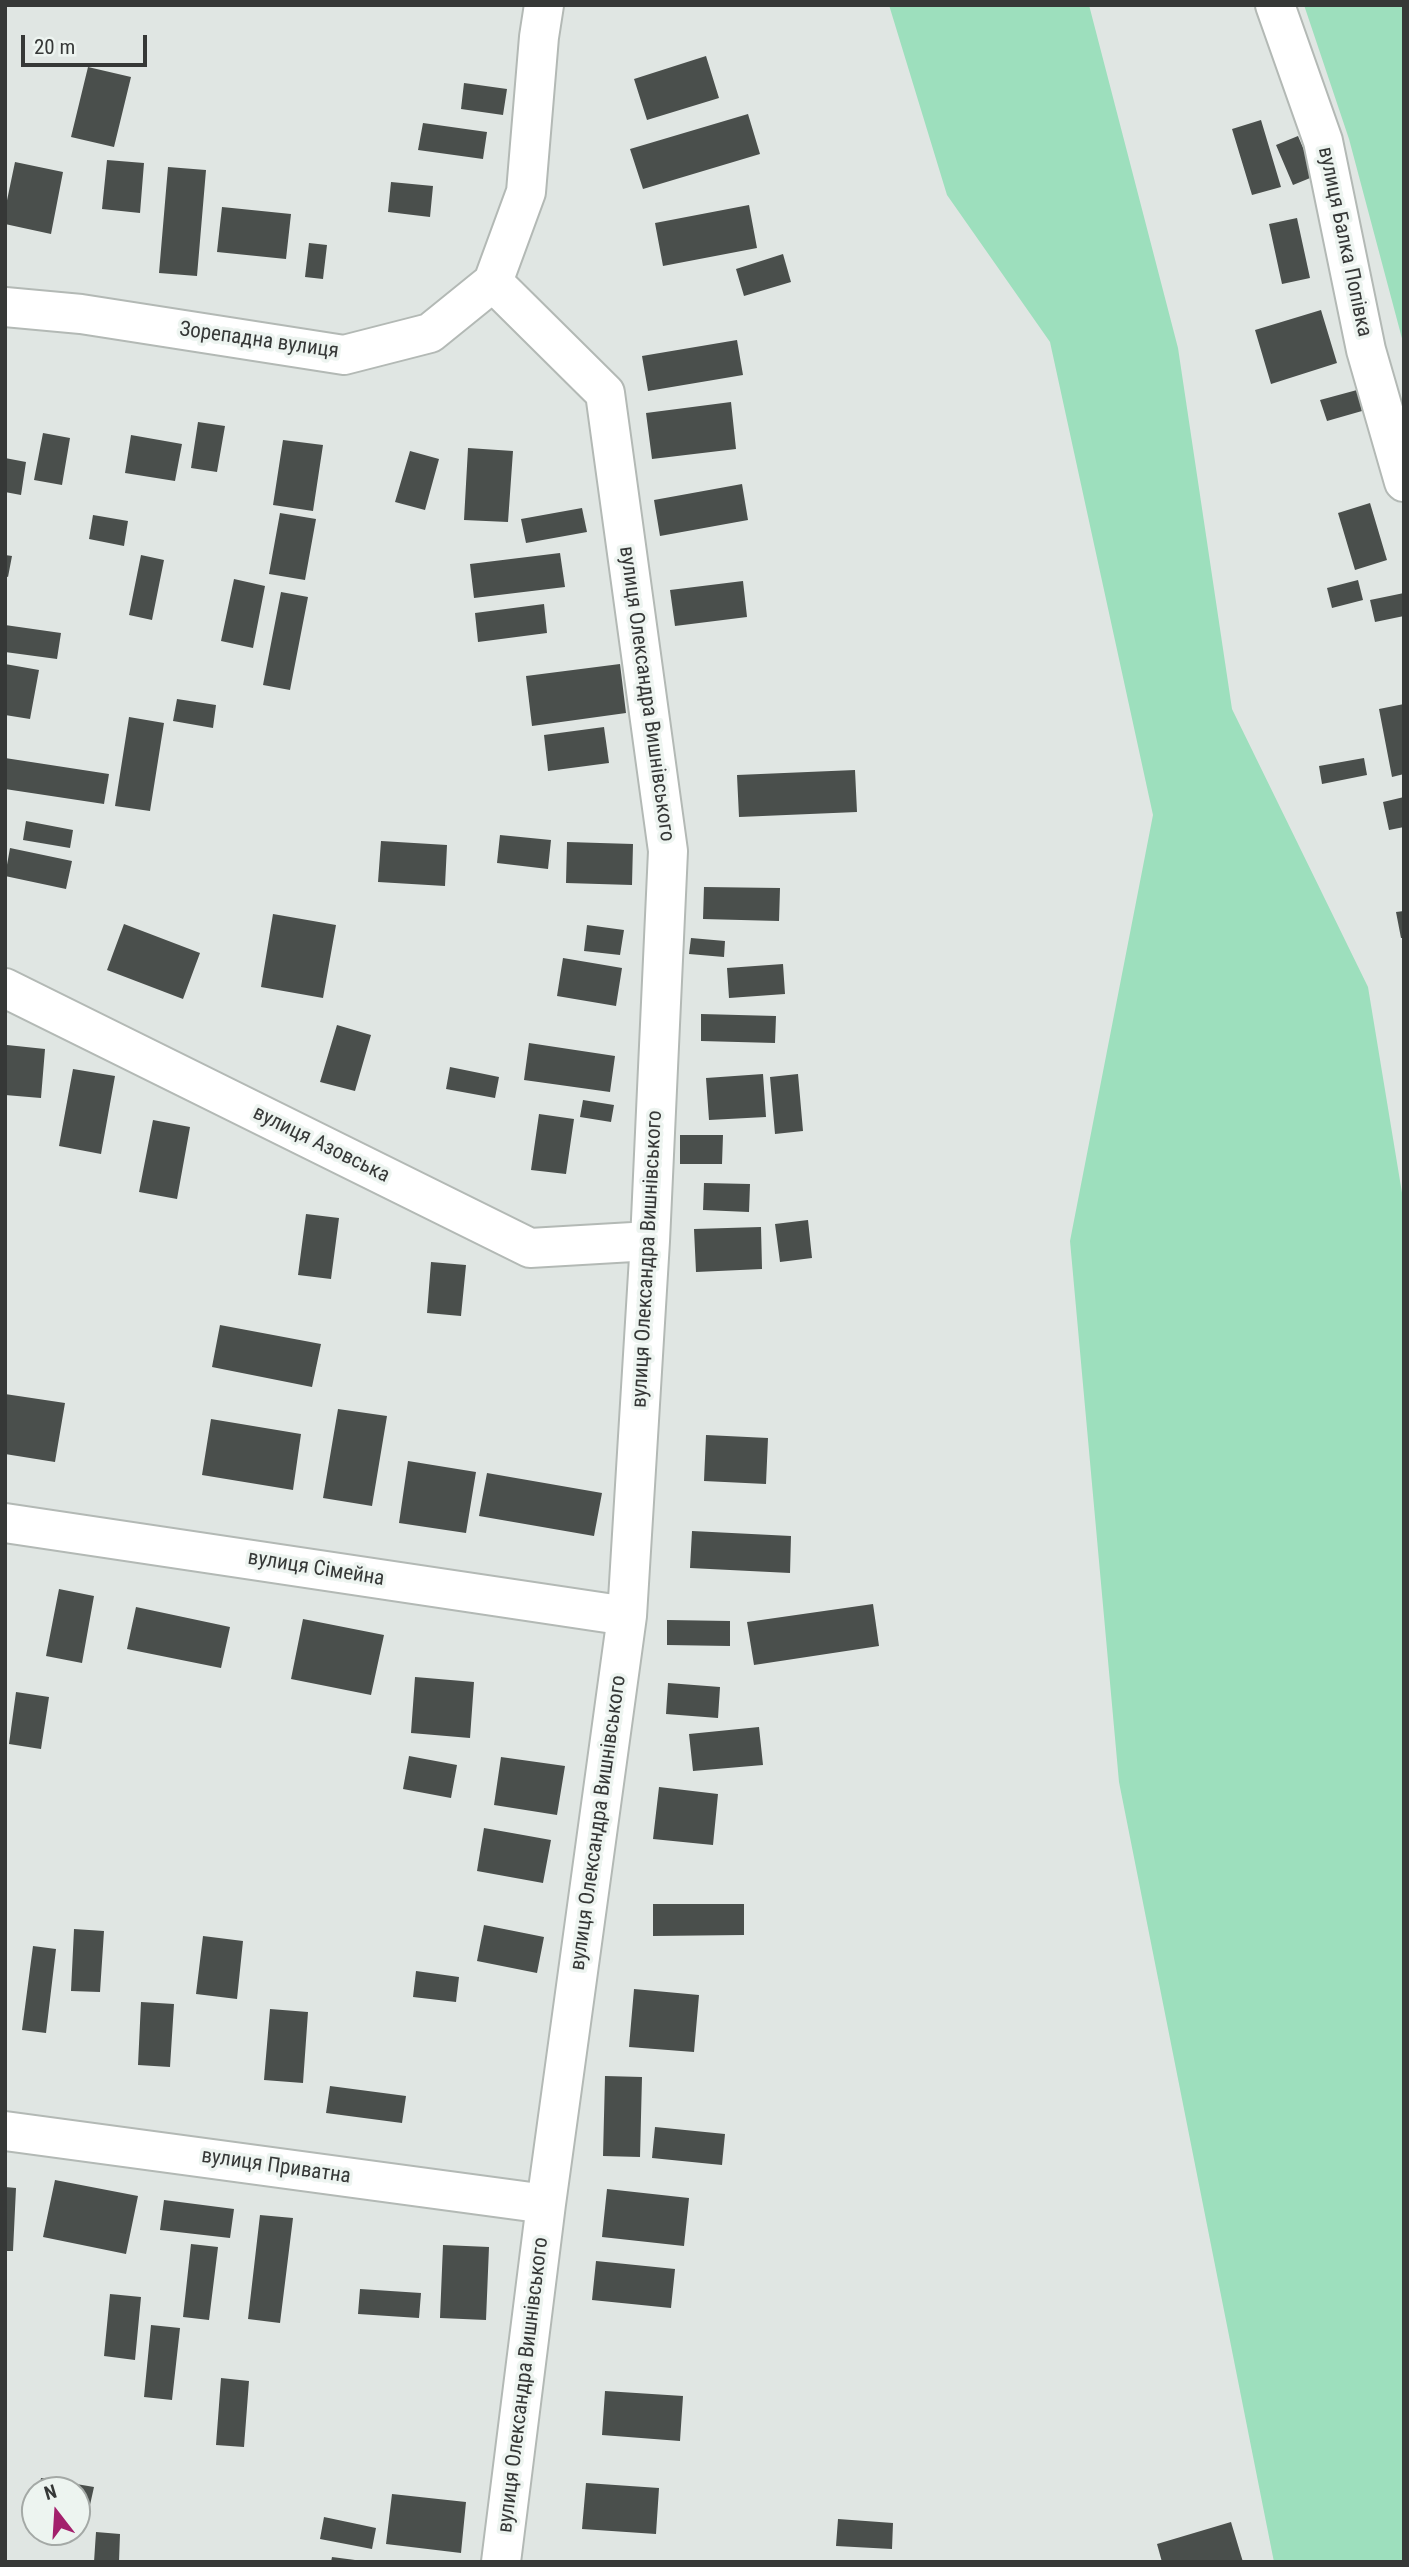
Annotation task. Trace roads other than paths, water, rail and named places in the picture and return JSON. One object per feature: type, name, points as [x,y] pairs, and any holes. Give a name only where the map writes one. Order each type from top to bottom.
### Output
[{"type":"street","points":[[493,282],[526,192],[544,5]]},
{"type":"street","name":"вулиця Балка Попівка","points":[[1275,5],[1324,141],[1366,350],[1404,482]]},
{"type":"street","name":"Зорепадна вулиця","points":[[5,307],[82,314],[344,355],[430,333],[493,282]]},
{"type":"street","name":"вулиця Олександра Вишнівського","points":[[493,282],[606,393],[667,851],[650,1241],[627,1616],[546,2204],[501,2562]]},
{"type":"street","name":"вулиця Азовська","points":[[5,988],[530,1248],[650,1241]]},
{"type":"street","name":"вулиця Сімейна","points":[[5,1523],[627,1616]]},
{"type":"street","name":"вулиця Приватна","points":[[5,2130],[546,2204]]}]
